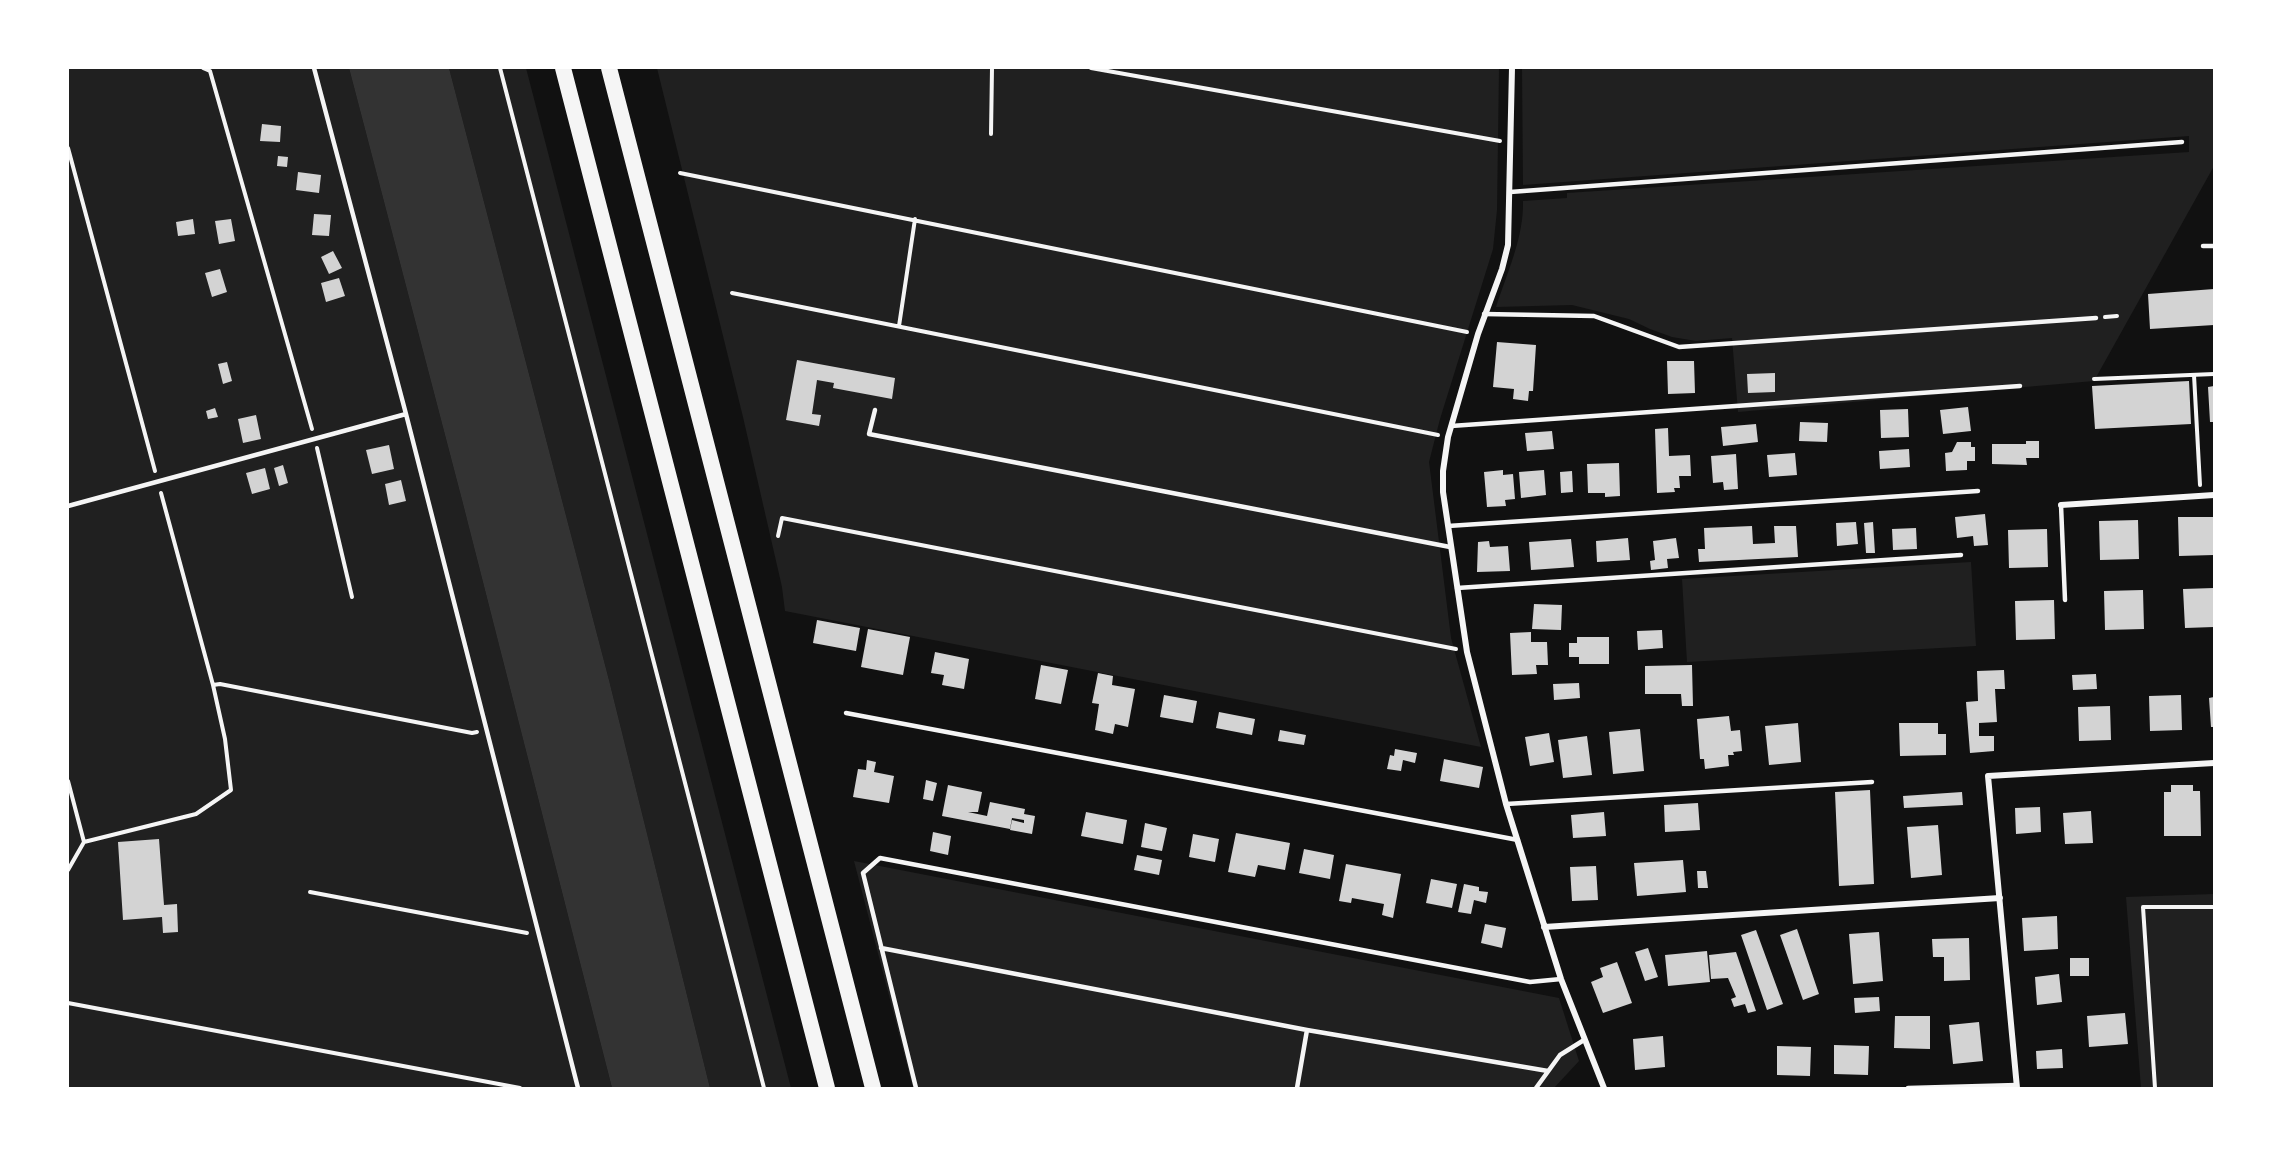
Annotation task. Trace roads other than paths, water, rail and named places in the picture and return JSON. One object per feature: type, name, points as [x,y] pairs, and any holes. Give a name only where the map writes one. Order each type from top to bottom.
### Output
[{"type":"highway","points":[[563,68],[827,1089]]},
{"type":"highway","points":[[609,68],[873,1089]]},
{"type":"street","points":[[1512,68],[1508,245],[1502,269],[1484,314],[1448,437],[1443,471],[1447,526],[1467,652],[1506,804],[1561,979],[1604,1089]]},
{"type":"street","points":[[2061,505],[2214,495]]},
{"type":"street","points":[[2017,1087],[1988,776],[2214,763]]},
{"type":"street","points":[[1544,927],[2000,898]]},
{"type":"lane","points":[[314,68],[578,1089]]},
{"type":"lane","points":[[1510,192],[2182,142]]},
{"type":"lane","points":[[2203,246],[2214,246]]},
{"type":"lane","points":[[1484,314],[1594,316],[1679,347],[2096,318]]},
{"type":"lane","points":[[1451,426],[2020,386]]},
{"type":"lane","points":[[875,410],[869,435],[1450,547]]},
{"type":"lane","points":[[68,506],[405,414]]},
{"type":"lane","points":[[1447,526],[1978,491]]},
{"type":"lane","points":[[2061,505],[2065,600]]},
{"type":"lane","points":[[1457,588],[1961,555]]},
{"type":"lane","points":[[846,713],[1518,840]]},
{"type":"lane","points":[[1506,804],[1872,782]]},
{"type":"lane","points":[[916,1089],[863,873],[880,858],[1530,982],[1561,979]]},
{"type":"lane","points":[[881,948],[1307,1030],[1548,1071]]},
{"type":"lane","points":[[1297,1089],[1307,1030]]},
{"type":"lane","points":[[1536,1089],[1560,1055],[1584,1040]]},
{"type":"lane","points":[[1908,1089],[2017,1087]]}]
